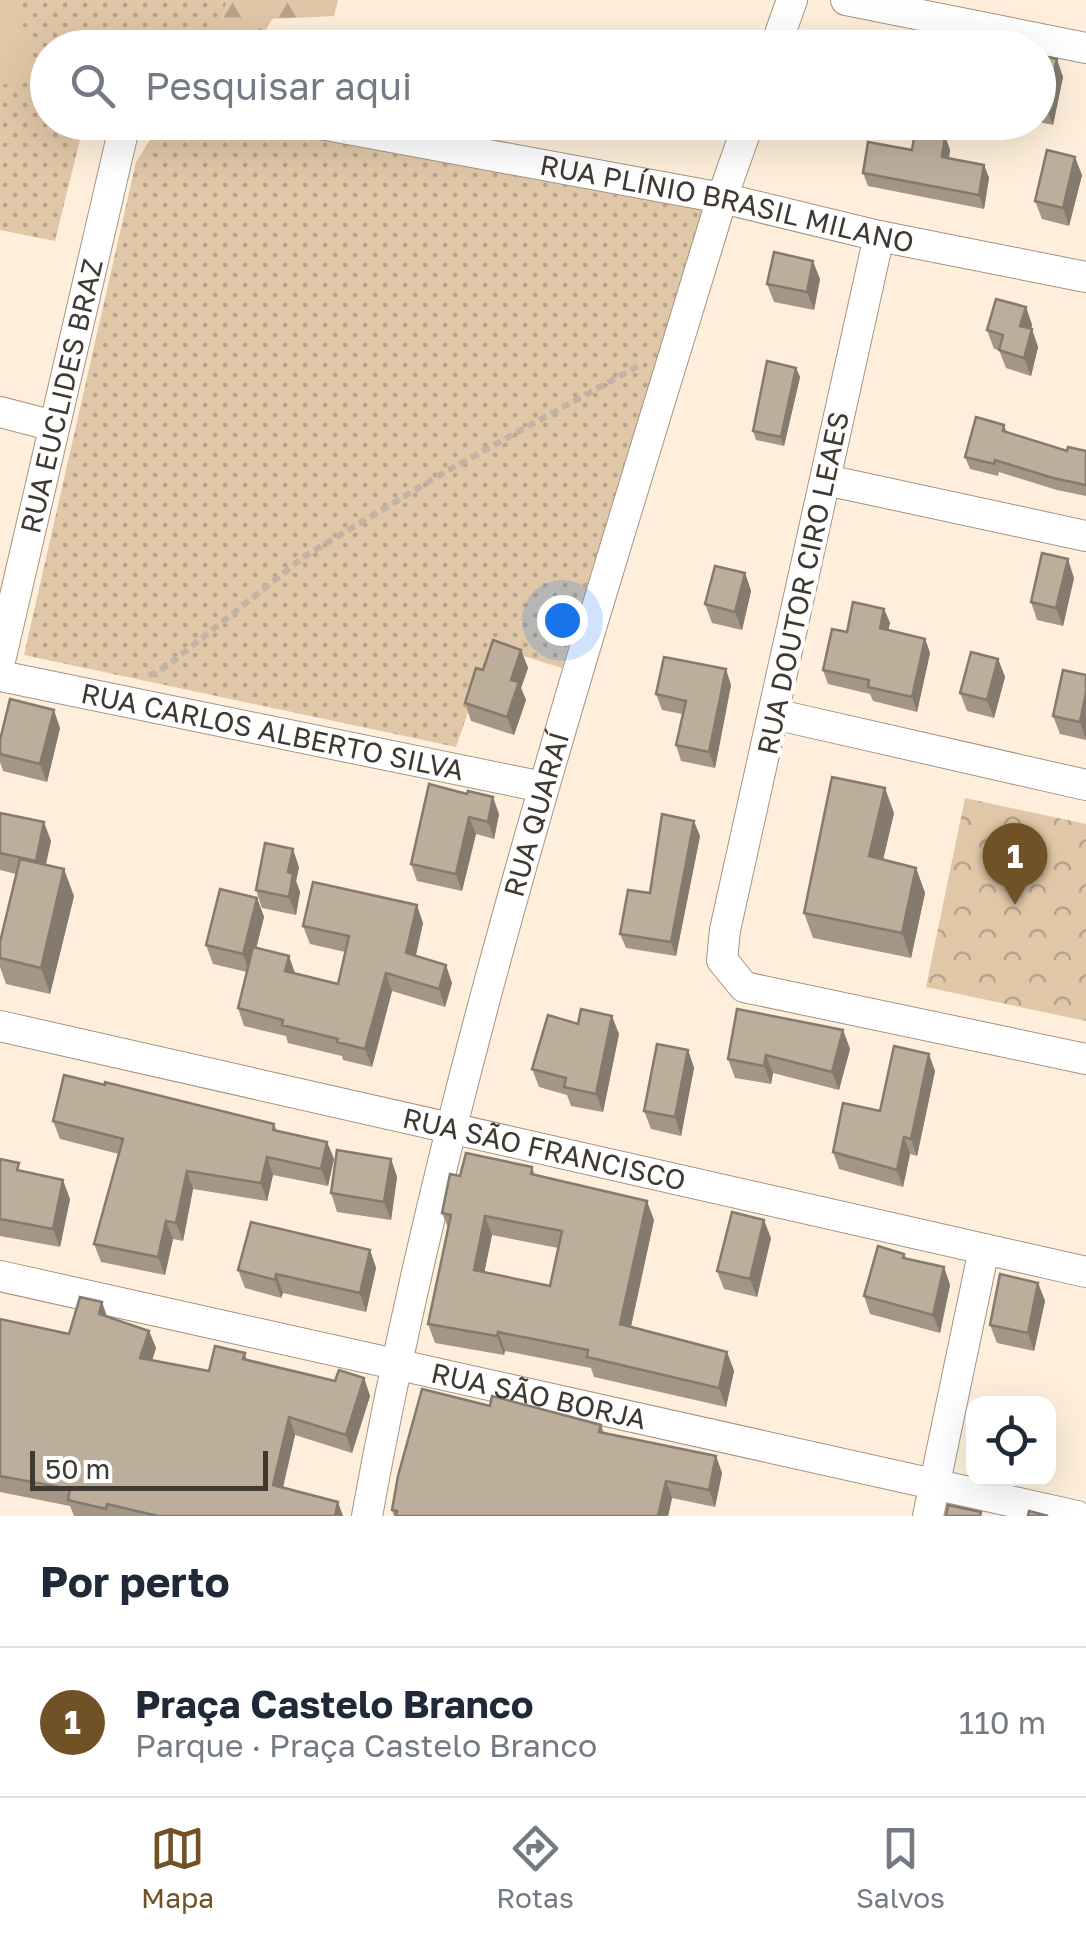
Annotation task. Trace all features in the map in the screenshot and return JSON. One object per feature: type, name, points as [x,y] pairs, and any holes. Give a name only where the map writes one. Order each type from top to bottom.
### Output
[{"type":"street","points":[[782,30],[792,0]]},
{"type":"street","points":[[846,0],[996,30]]},
{"type":"street","points":[[1056,42],[1086,48]]},
{"type":"street","name":"RUA EUCLIDES BRAZ","points":[[0,661],[123,140]]},
{"type":"street","name":"RUA PLÍNIO BRASIL MILANO","points":[[408,140],[722,198],[879,236],[1086,277]]},
{"type":"street","name":"RUA QUARAÍ","points":[[367,1516],[394,1364],[543,787],[743,140]]},
{"type":"street","name":"RUA DOUTOR CIRO LEAES","points":[[879,236],[724,930],[722,960],[744,987],[1086,1059]]},
{"type":"street","points":[[0,412],[54,426]]},
{"type":"street","points":[[826,480],[1086,536]]},
{"type":"street","name":"RUA CARLOS ALBERTO SILVA","points":[[0,676],[543,787]]},
{"type":"street","points":[[774,714],[1086,785]]},
{"type":"street","name":"RUA SÃO FRANCISCO","points":[[0,1026],[1086,1272]]},
{"type":"street","points":[[928,1516],[984,1249]]},
{"type":"street","name":"RUA SÃO BORJA","points":[[0,1276],[1077,1516]]},
{"type":"path","points":[[110,698],[167,666],[305,556],[445,472],[643,363]]},
{"type":"green space","points":[[0,0],[227,0],[219,30],[30,30],[30,140],[80,140],[55,241],[0,230]]},
{"type":"green space","points":[[0,0],[15,0],[30,54],[30,78],[0,86]]},
{"type":"green space","points":[[227,0],[338,0],[334,16],[272,19],[266,30],[219,30]]},
{"type":"green space","points":[[150,140],[345,140],[703,209],[562,668],[491,646],[456,747],[24,655],[136,162]]},
{"type":"green space","points":[[965,798],[1086,824],[1086,1021],[926,987]]},
{"type":"building","points":[[914,140],[944,140],[942,157],[984,165],[979,195],[863,173],[868,142],[912,150]]},
{"type":"building","points":[[1047,150],[1075,157],[1063,208],[1035,201]]},
{"type":"building","points":[[774,252],[813,261],[807,292],[767,284]]},
{"type":"building","points":[[996,299],[1026,307],[1020,326],[1032,329],[1024,358],[999,350],[1003,335],[987,330]]},
{"type":"building","points":[[767,361],[796,368],[781,437],[753,431]]},
{"type":"building","points":[[976,417],[1004,425],[1003,431],[1067,451],[1068,447],[1086,451],[1086,485],[995,460],[994,464],[965,457]]},
{"type":"building","points":[[1042,553],[1068,559],[1056,608],[1031,602]]},
{"type":"building","points":[[715,566],[745,573],[735,612],[705,604]]},
{"type":"building","points":[[853,602],[884,609],[880,628],[925,639],[912,697],[868,687],[869,680],[823,670],[832,629],[847,632]]},
{"type":"building","points":[[493,640],[521,650],[511,680],[519,682],[507,717],[465,703],[476,668],[483,670]]},
{"type":"building","points":[[971,652],[998,659],[987,700],[960,693]]},
{"type":"building","points":[[664,657],[726,669],[709,752],[676,745],[686,701],[656,694]]},
{"type":"building","points":[[1063,670],[1086,675],[1080,722],[1053,716]]},
{"type":"building","points":[[10,699],[54,710],[40,764],[0,754]]},
{"type":"building","points":[[832,777],[885,788],[869,856],[916,868],[902,933],[804,913]]},
{"type":"building","points":[[429,784],[493,797],[488,822],[469,817],[456,874],[411,864]]},
{"type":"building","points":[[0,813],[44,822],[36,861],[0,853]]},
{"type":"building","points":[[662,814],[694,821],[671,942],[620,934],[628,890],[650,893]]},
{"type":"building","points":[[265,843],[293,849],[288,872],[293,874],[289,897],[256,890]]},
{"type":"building","points":[[20,859],[64,869],[41,968],[0,958],[0,942]]},
{"type":"building","points":[[313,882],[417,905],[406,953],[446,965],[439,989],[386,973],[365,1049],[238,1008],[253,947],[289,956],[285,971],[338,984],[349,936],[303,926]]},
{"type":"building","points":[[220,889],[257,898],[243,954],[206,945]]},
{"type":"building","points":[[581,1009],[612,1016],[596,1094],[564,1087],[566,1078],[532,1069],[548,1015],[578,1024]]},
{"type":"building","points":[[737,1009],[843,1030],[832,1072],[766,1055],[764,1066],[728,1059]]},
{"type":"building","points":[[657,1044],[688,1050],[675,1117],[644,1111]]},
{"type":"building","points":[[894,1046],[929,1054],[911,1139],[904,1137],[897,1170],[833,1152],[843,1103],[880,1111]]},
{"type":"building","points":[[64,1075],[274,1124],[273,1130],[327,1142],[321,1169],[267,1157],[261,1183],[187,1171],[176,1223],[166,1221],[158,1257],[94,1244],[123,1139],[53,1121]]},
{"type":"building","points":[[337,1150],[391,1159],[384,1202],[331,1193]]},
{"type":"building","points":[[466,1153],[532,1167],[531,1174],[647,1201],[620,1324],[727,1352],[719,1388],[587,1357],[588,1350],[498,1332],[497,1336],[428,1324],[451,1215],[442,1213],[450,1174],[460,1176]],"holes":[[[485,1216],[562,1231],[550,1286],[474,1270]]]},
{"type":"building","points":[[0,1159],[19,1163],[17,1170],[63,1180],[53,1229],[0,1219]]},
{"type":"building","points":[[732,1212],[764,1220],[750,1279],[717,1271]]},
{"type":"building","points":[[251,1222],[370,1250],[360,1293],[276,1274],[275,1280],[238,1270]]},
{"type":"building","points":[[878,1246],[904,1254],[903,1258],[944,1267],[933,1315],[864,1296]]},
{"type":"building","points":[[1000,1274],[1038,1283],[1028,1333],[990,1325]]},
{"type":"building","points":[[80,1297],[102,1302],[99,1314],[149,1331],[140,1358],[209,1371],[215,1346],[245,1353],[243,1359],[335,1381],[339,1370],[364,1378],[346,1435],[289,1417],[273,1485],[338,1502],[335,1516],[158,1516],[68,1500],[70,1489],[0,1476],[0,1319],[69,1334]]},
{"type":"building","points":[[422,1389],[490,1406],[492,1396],[601,1425],[599,1432],[716,1456],[709,1490],[666,1481],[658,1516],[396,1516],[397,1511],[392,1510],[398,1476]]},
{"type":"building","points":[[948,1505],[981,1512],[980,1516],[946,1516]]},
{"type":"place","name":"Praça Castelo Branco","points":[[1015,905]]}]
